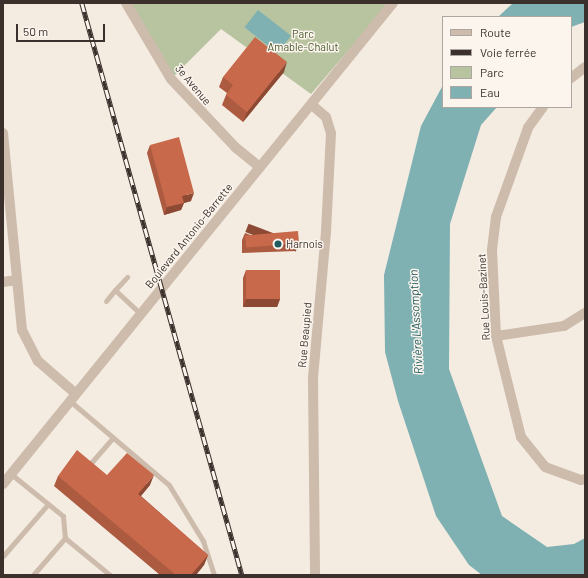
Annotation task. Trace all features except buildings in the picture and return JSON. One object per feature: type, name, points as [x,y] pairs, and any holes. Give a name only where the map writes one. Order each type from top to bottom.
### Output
[{"type":"street","name":"3e Avenue","points":[[126,3],[171,79],[235,147],[260,167]]},
{"type":"street","name":"Boulevard Antonio-Barrette","points":[[3,484],[393,3]]},
{"type":"street","points":[[572,77],[585,67]]},
{"type":"street","name":"Rue Beaupied","points":[[312,104],[326,117],[331,133],[326,232],[313,379],[315,575]]},
{"type":"street","name":"Rue Louis-Bazinet","points":[[542,108],[528,128],[496,218],[492,251],[496,336],[521,437],[545,467],[581,480],[585,479]]},
{"type":"street","points":[[3,133],[22,330],[38,361],[73,398]]},
{"type":"street","points":[[3,282],[17,280]]},
{"type":"street","points":[[496,336],[564,326],[585,313]]},
{"type":"lane","points":[[106,301],[126,277]]},
{"type":"lane","points":[[115,290],[141,314]]},
{"type":"lane","points":[[73,398],[113,438],[169,485],[203,541],[214,575]]},
{"type":"lane","points":[[90,464],[113,438]]},
{"type":"lane","points":[[11,474],[62,516],[65,538],[110,575]]},
{"type":"lane","points":[[3,556],[48,504]]},
{"type":"lane","points":[[32,575],[65,538]]},
{"type":"green space","name":"Parc Amable-Chalut","points":[[126,3],[389,3],[311,94],[221,29],[171,79]]},
{"type":"water","points":[[513,3],[585,3],[585,22],[572,27],[572,16],[499,16]]},
{"type":"water","points":[[258,10],[291,36],[278,53],[244,27]]},
{"type":"water","name":"Rivière L'Assomption","points":[[442,87],[442,108],[496,108],[481,125],[450,224],[449,369],[502,516],[547,547],[574,544],[585,538],[585,575],[482,575],[469,565],[436,516],[398,401],[385,352],[384,275],[421,126]]},
{"type":"railway","points":[[82,3],[242,575]]},
{"type":"place","name":"Harnois","points":[[278,244]]}]
